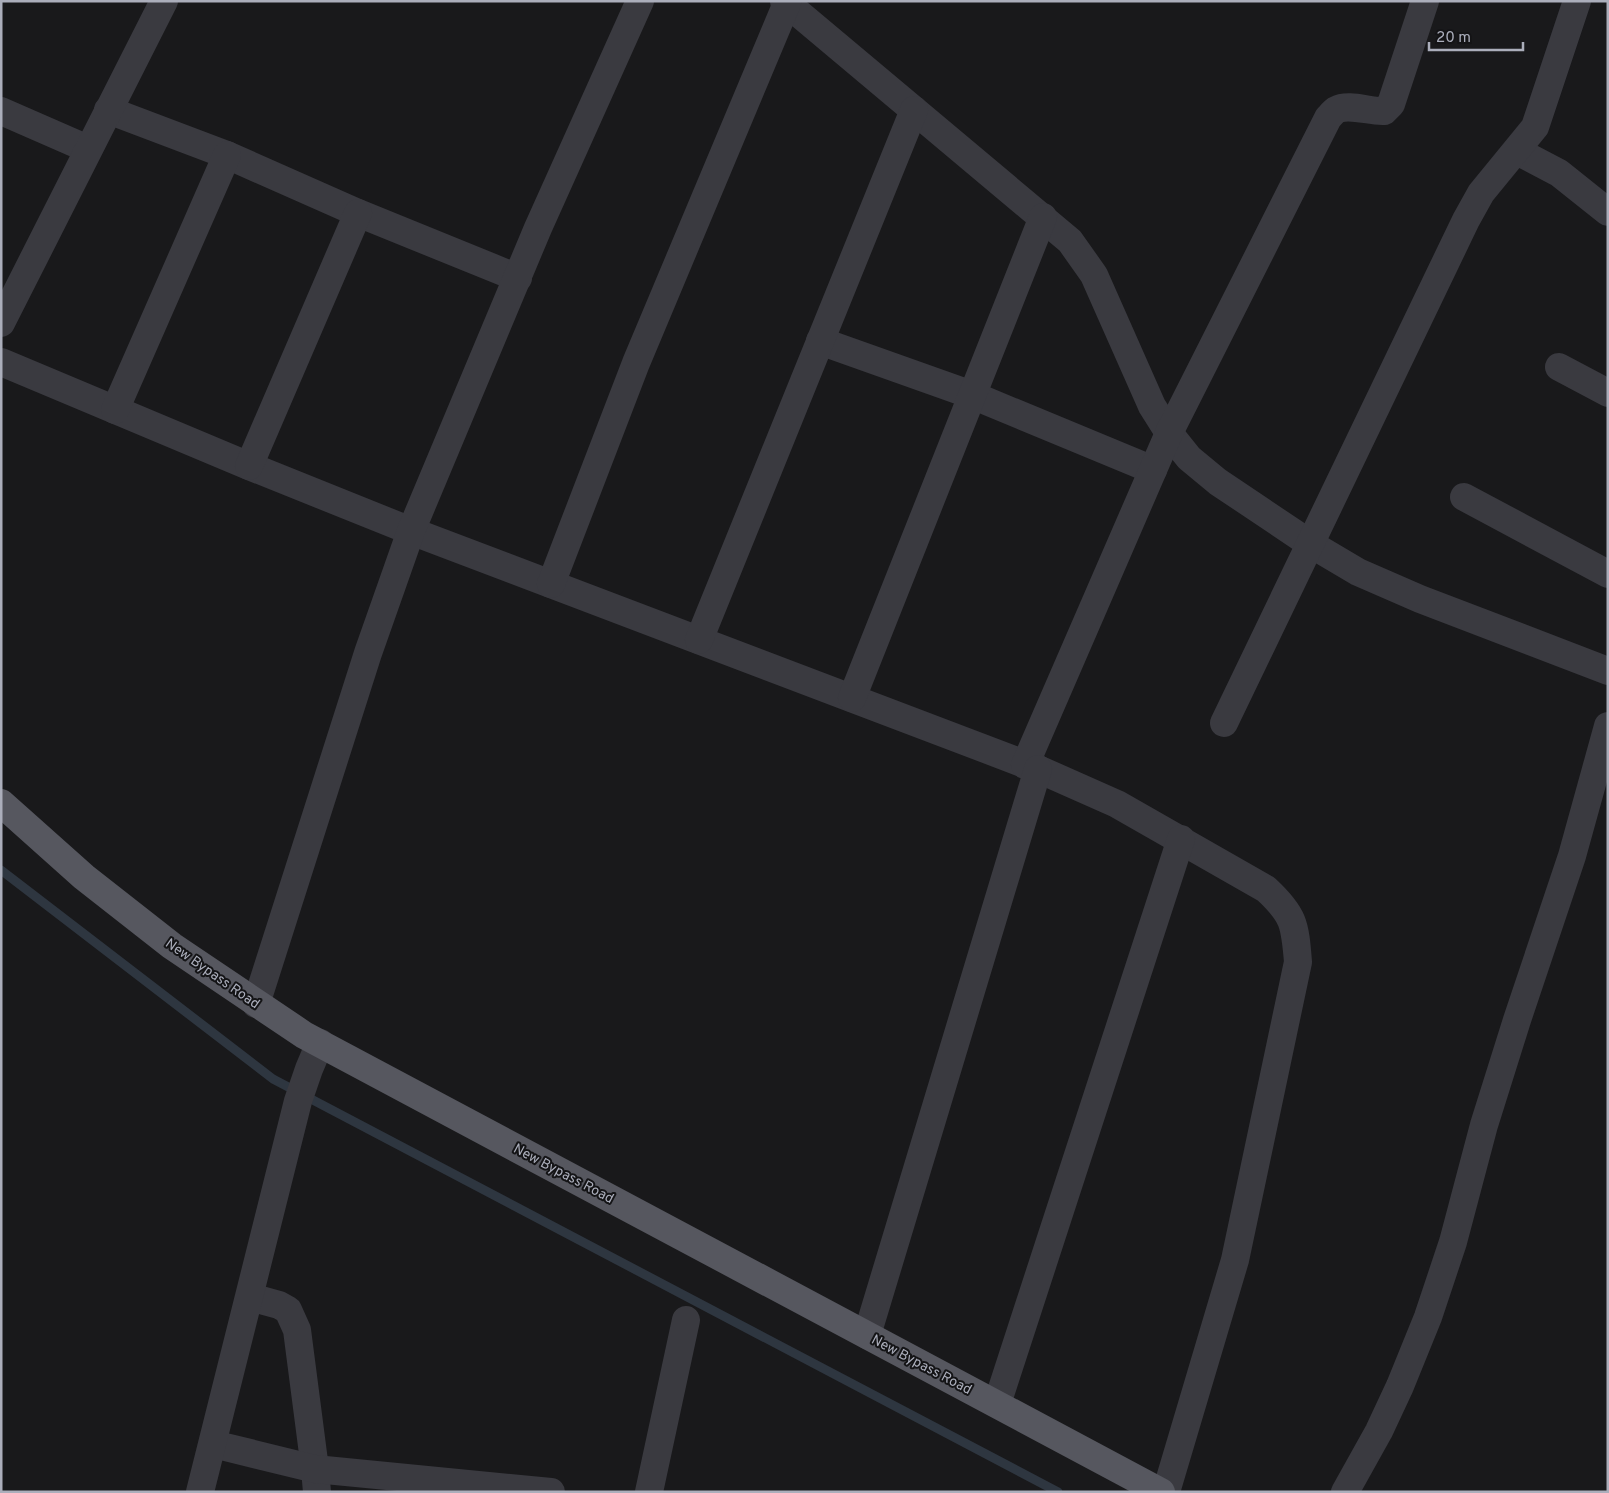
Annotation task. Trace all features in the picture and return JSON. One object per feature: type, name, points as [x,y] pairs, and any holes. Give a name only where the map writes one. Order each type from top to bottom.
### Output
[{"type":"main road","name":"New Bypass Road","points":[[1,803],[84,877],[172,946],[304,1035],[1161,1492]]},
{"type":"street","points":[[1,323],[164,1]]},
{"type":"street","points":[[256,1004],[368,653],[411,530],[538,228],[640,1]]},
{"type":"street","points":[[867,1335],[1031,767],[1153,470],[1328,118],[1336,110],[1357,108],[1372,112],[1384,111],[1391,104],[1425,1]]},
{"type":"street","points":[[1224,724],[1309,543],[1466,220],[1481,193],[1535,127],[1577,1]]},
{"type":"street","points":[[551,584],[636,362],[785,2],[1070,241],[1094,275],[1152,406],[1189,458],[1218,482],[1309,543],[1358,572],[1420,599],[1608,671]]},
{"type":"street","points":[[108,110],[227,155],[358,213],[518,278]]},
{"type":"street","points":[[699,640],[914,110]]},
{"type":"street","points":[[1,111],[88,149]]},
{"type":"street","points":[[1517,151],[1559,174],[1608,212]]},
{"type":"street","points":[[116,410],[227,155]]},
{"type":"street","points":[[249,466],[358,213]]},
{"type":"street","points":[[852,698],[1043,217]]},
{"type":"street","points":[[820,341],[972,395],[1153,470]]},
{"type":"street","points":[[1,362],[249,466],[411,530],[1031,767],[1117,804],[1266,889],[1281,903],[1291,917],[1296,937],[1298,962],[1236,1260],[1166,1492]]},
{"type":"street","points":[[1559,367],[1608,394]]},
{"type":"street","points":[[1464,497],[1608,574]]},
{"type":"street","points":[[1345,1492],[1379,1431],[1400,1386],[1428,1317],[1453,1242],[1484,1125],[1572,856],[1607,730]]},
{"type":"street","points":[[997,1404],[1181,839]]},
{"type":"street","points":[[200,1492],[298,1101],[320,1043]]},
{"type":"street","points":[[250,1297],[284,1308],[288,1310],[293,1318],[297,1330],[316,1480]]},
{"type":"street","points":[[649,1492],[686,1320]]},
{"type":"street","points":[[213,1444],[316,1480],[551,1492]]},
{"type":"waterway","points":[[1,870],[273,1079],[1058,1492]]}]
